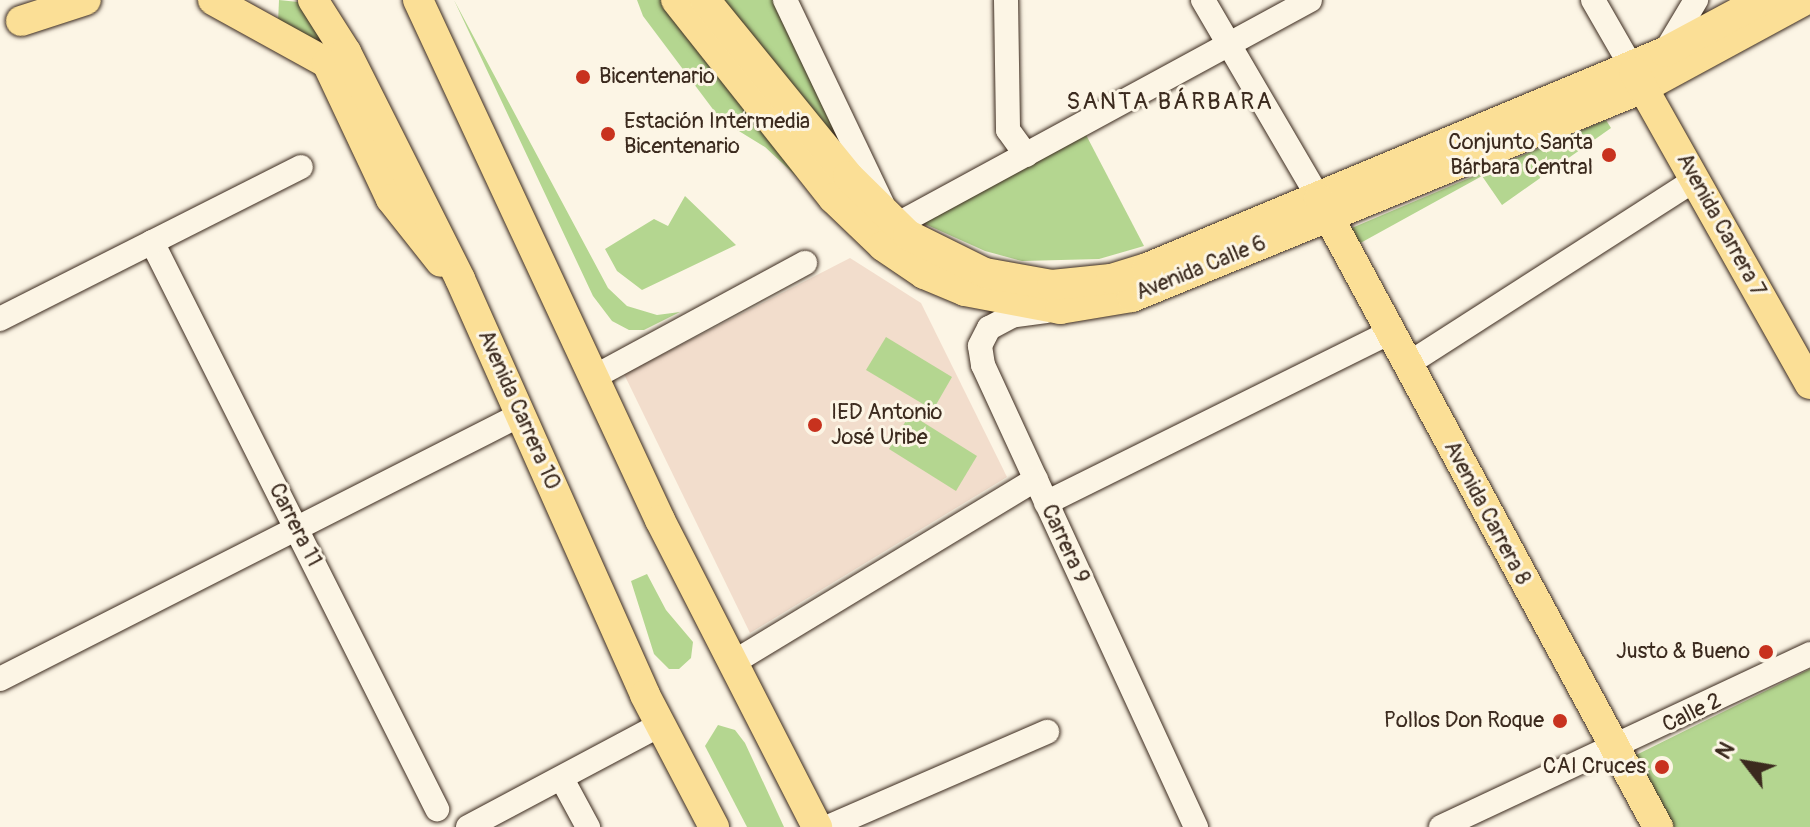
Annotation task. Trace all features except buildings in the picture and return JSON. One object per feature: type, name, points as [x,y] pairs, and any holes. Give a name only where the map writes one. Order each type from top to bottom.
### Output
[{"type":"main road","points":[[10,29],[53,0]]},
{"type":"main road","points":[[10,29],[86,0]]},
{"type":"main road","points":[[213,0],[327,63],[402,217],[460,279]]},
{"type":"main road","name":"Avenida Carrera 10","points":[[313,0],[346,52],[460,279],[660,725],[714,827]]},
{"type":"main road","points":[[418,0],[594,377],[817,827]]},
{"type":"main road","name":"Avenida Calle 6","points":[[676,0],[833,198],[883,246],[924,274],[965,291],[1060,309],[1132,297],[1323,207],[1637,77],[1805,0]]},
{"type":"main road","name":"Avenida Calle 6","points":[[705,0],[893,223],[929,249],[985,273],[1067,284],[1147,268],[1323,207]]},
{"type":"main road","name":"Avenida Calle 6","points":[[1637,77],[1665,52],[1762,0]]},
{"type":"main road","name":"Avenida Carrera 7","points":[[1637,77],[1810,384]]},
{"type":"main road","name":"Avenida Carrera 8","points":[[1323,207],[1658,827]]},
{"type":"street","points":[[785,0],[893,223],[1026,155],[1310,0]]},
{"type":"street","points":[[1006,0],[1008,130],[1026,155]]},
{"type":"street","points":[[1203,0],[1323,207]]},
{"type":"street","points":[[1593,0],[1637,77]]},
{"type":"street","points":[[1665,52],[1696,0]]},
{"type":"street","points":[[0,319],[301,167]]},
{"type":"street","points":[[1408,364],[1696,179]]},
{"type":"street","name":"Carrera 11","points":[[152,242],[437,809]]},
{"type":"street","points":[[594,377],[805,263]]},
{"type":"street","name":"Carrera 9","points":[[1060,309],[998,321],[980,346],[983,365],[1196,827]]},
{"type":"street","points":[[1046,503],[1391,332]]},
{"type":"street","points":[[0,679],[522,414]]},
{"type":"street","points":[[734,662],[1036,479]]},
{"type":"street","name":"Calle 2","points":[[1441,827],[1614,750],[1810,654]]},
{"type":"street","points":[[468,827],[660,725]]},
{"type":"street","points":[[828,827],[1047,732]]},
{"type":"street","points":[[562,779],[588,827]]},
{"type":"shaded area","name":"IED Antonio José Uribe","points":[[850,258],[921,303],[1007,477],[750,633],[624,374]]},
{"type":"green space","points":[[279,0],[298,2],[326,49],[278,23]]},
{"type":"green space","points":[[454,0],[608,288],[627,306],[657,315],[680,312],[644,330],[629,330],[612,321],[593,296]]},
{"type":"green space","points":[[637,0],[664,0],[826,204],[765,147],[721,120],[643,16]]},
{"type":"green space","points":[[720,0],[774,0],[845,150]]},
{"type":"green space","points":[[1606,120],[1611,128],[1502,205],[1482,176],[1355,246],[1347,230]]},
{"type":"green space","points":[[1084,131],[1144,246],[1099,259],[1022,261],[985,251],[916,220]]},
{"type":"green space","points":[[685,196],[736,245],[642,290],[617,271],[605,249],[654,219],[668,226]]},
{"type":"green space","points":[[886,337],[952,377],[933,410],[866,370]]},
{"type":"green space","points":[[910,414],[977,456],[956,491],[889,449]]},
{"type":"green space","points":[[647,574],[666,610],[693,642],[691,658],[679,669],[669,669],[654,654],[631,581]]},
{"type":"green space","points":[[1810,669],[1810,827],[1671,827],[1632,757]]},
{"type":"green space","points":[[718,725],[735,730],[745,743],[784,827],[747,827],[705,746]]},
{"type":"place","name":"Bicentenario","points":[[583,77]]},
{"type":"place","name":"Estación Intermedia Bicentenario","points":[[608,134]]},
{"type":"place","name":"Conjunto Santa Bárbara Central","points":[[1609,155]]},
{"type":"place","name":"IED Antonio José Uribe","points":[[815,425]]},
{"type":"place","name":"Justo & Bueno","points":[[1766,652]]},
{"type":"place","name":"Pollos Don Roque","points":[[1560,721]]},
{"type":"place","name":"CAI Cruces","points":[[1662,767]]},
{"type":"district","name":"SANTA BÁRBARA","points":[[1170,102]]}]
